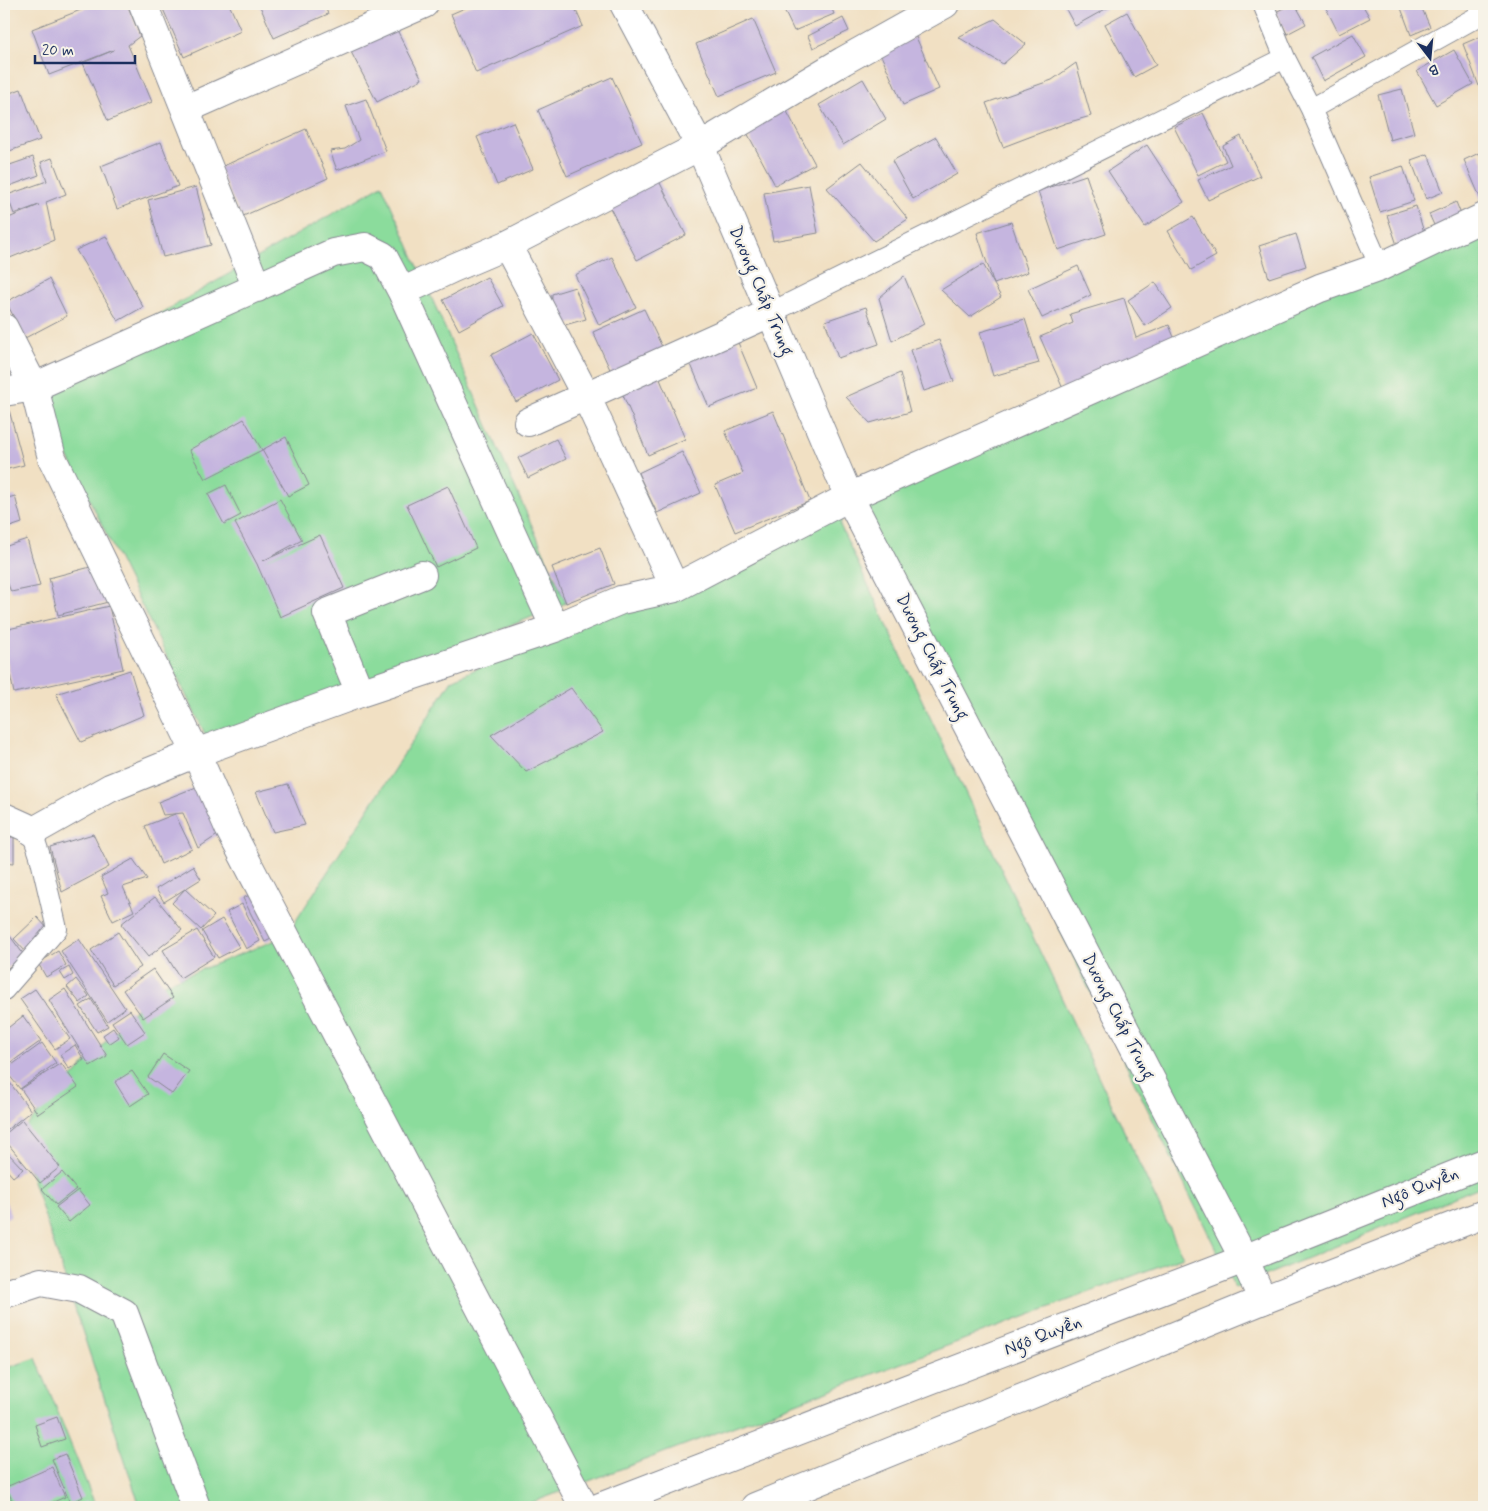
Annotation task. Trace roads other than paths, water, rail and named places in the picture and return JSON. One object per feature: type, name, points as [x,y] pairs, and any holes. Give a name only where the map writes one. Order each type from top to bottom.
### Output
[{"type":"street","points":[[143,4],[257,288]]},
{"type":"street","points":[[186,109],[424,4]]},
{"type":"street","name":"Dương Chấp Trung","points":[[624,4],[700,146],[849,497],[1264,1300]]},
{"type":"street","points":[[402,292],[507,245],[700,146],[843,61],[945,4]]},
{"type":"street","points":[[4,817],[26,827],[32,832],[110,788],[196,753],[360,693],[555,628],[621,600],[675,588],[849,497],[1320,288],[1380,267],[1484,217]]},
{"type":"street","points":[[507,245],[586,396],[675,588]]},
{"type":"street","points":[[4,392],[34,387],[333,253],[365,247],[383,256],[402,292],[555,628]]},
{"type":"street","points":[[528,422],[770,313]]},
{"type":"street","points":[[4,328],[34,387],[52,458],[196,753],[229,828],[584,1507]]},
{"type":"street","points":[[360,693],[327,613],[422,575]]},
{"type":"street","name":"Ngô Quyền","points":[[600,1507],[1244,1259],[1484,1163]]},
{"type":"street","points":[[755,1507],[1264,1300],[1484,1214]]},
{"type":"street","points":[[4,1294],[41,1282],[79,1289],[124,1313],[196,1507]]},
{"type":"lane","points":[[1263,4],[1285,58],[1311,109],[1380,267]]},
{"type":"lane","points":[[1311,109],[1484,13]]},
{"type":"lane","points":[[770,313],[1285,58]]},
{"type":"lane","points":[[4,990],[57,929],[40,856],[32,832]]}]
